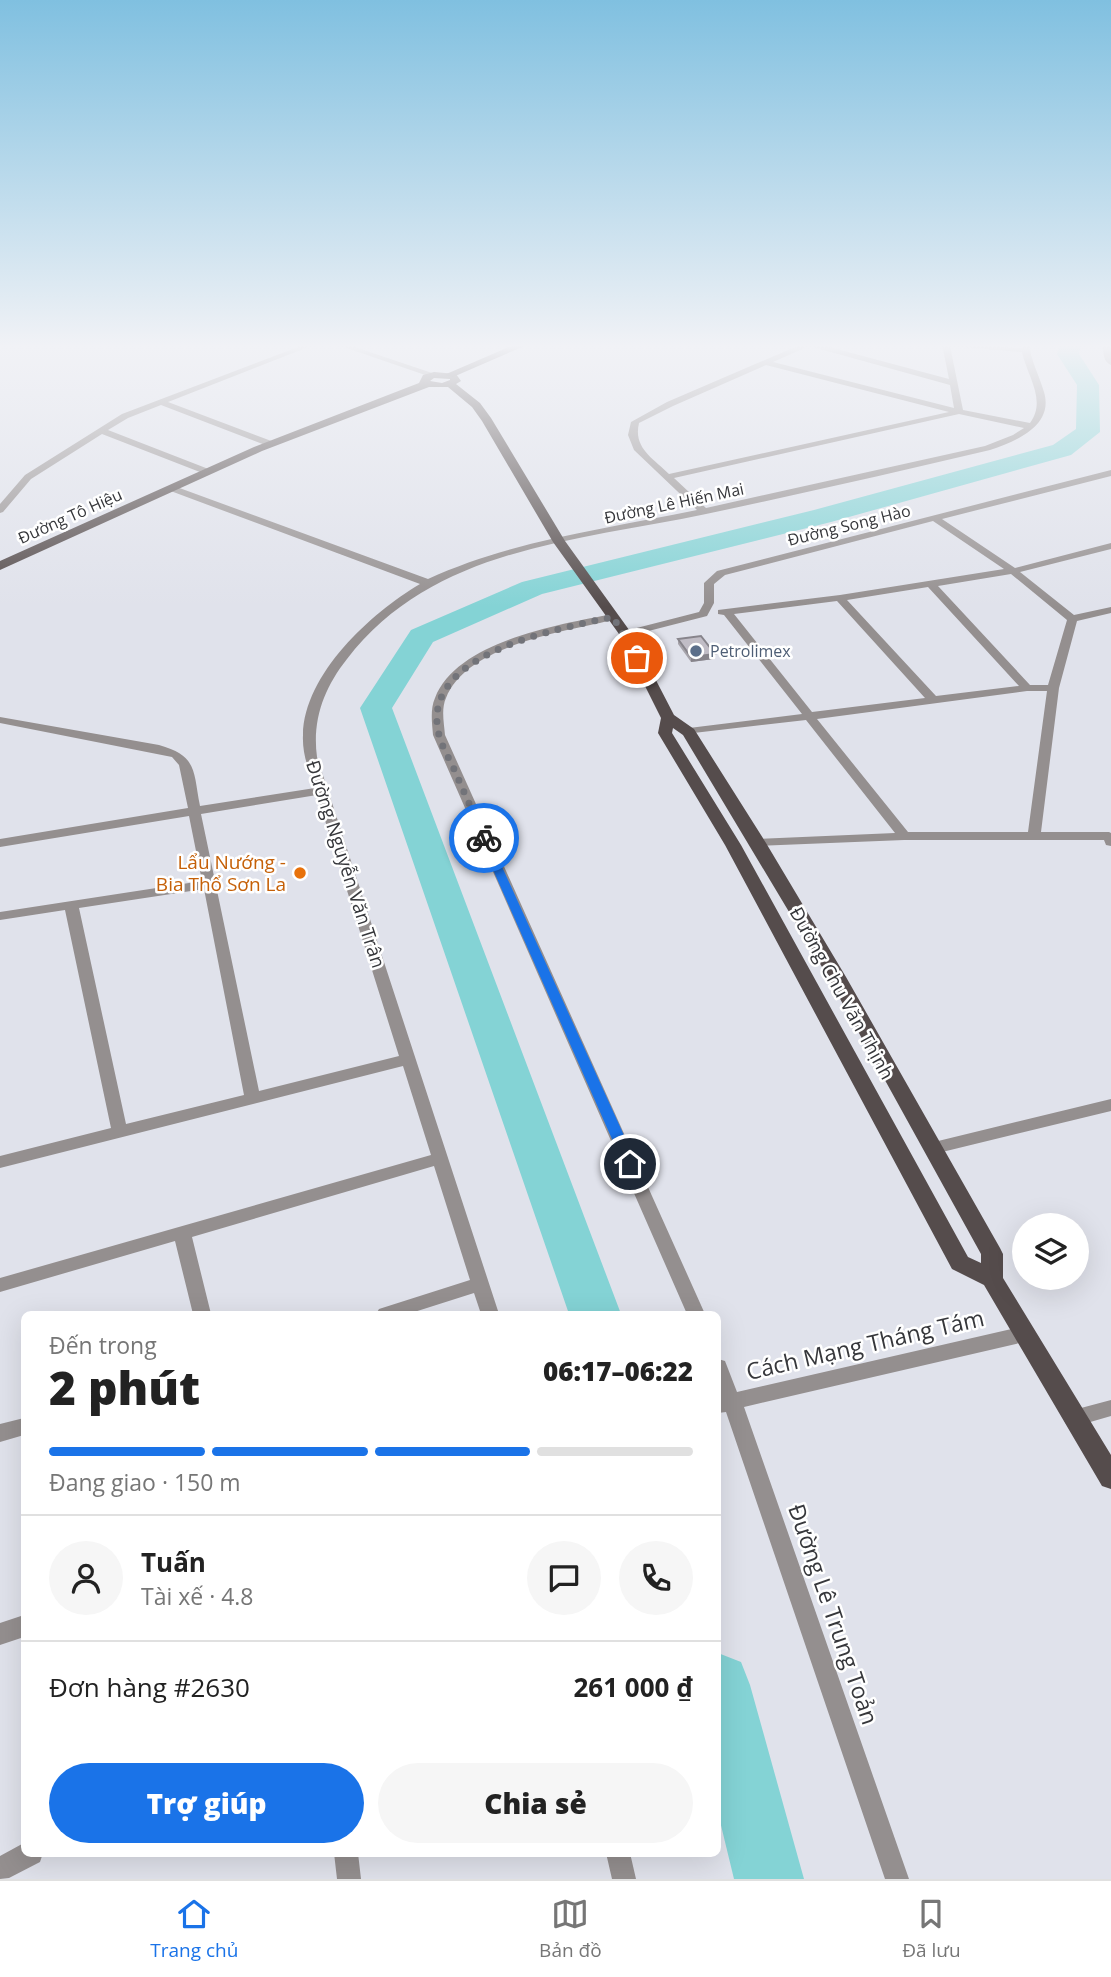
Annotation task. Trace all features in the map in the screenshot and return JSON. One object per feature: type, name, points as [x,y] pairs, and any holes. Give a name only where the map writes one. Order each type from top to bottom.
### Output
[{"type":"main road","name":"Đường Tô Hiệu","points":[[0,566],[302,432]]},
{"type":"main road","name":"Đường Chu Văn Thịnh","points":[[494,432],[561,545],[625,634],[668,718],[689,732],[758,843],[992,1254],[992,1279],[1111,1478]]},
{"type":"main road","name":"Đường Chu Văn Thịnh","points":[[668,718],[665,733],[733,845],[960,1263],[992,1279]]},
{"type":"street","points":[[1,508],[28,477],[99,432]]},
{"type":"street","points":[[106,432],[208,472]]},
{"type":"street","points":[[239,432],[271,444]]},
{"type":"street","points":[[633,432],[637,447],[704,512]]},
{"type":"street","points":[[668,477],[871,432]]},
{"type":"street","name":"Đường Lê Hiến Mai","points":[[561,545],[987,448],[1025,432]]},
{"type":"street","name":"Đường Song Hào","points":[[704,614],[710,603],[707,593],[709,583],[722,573],[1111,473]]},
{"type":"street","points":[[171,488],[428,583]]},
{"type":"street","points":[[936,519],[1013,571],[1072,618]]},
{"type":"street","name":"Đường Nguyễn Văn Trân","points":[[489,1311],[321,790],[311,757],[308,733],[319,696],[348,650],[400,601],[428,583],[479,562],[561,545]]},
{"type":"street","points":[[625,634],[704,614],[840,598],[1013,571],[1111,546]]},
{"type":"street","points":[[930,584],[1027,688]]},
{"type":"street","points":[[840,598],[934,701]]},
{"type":"street","points":[[1072,618],[1111,610]]},
{"type":"street","points":[[727,612],[808,718],[904,836]]},
{"type":"street","points":[[613,617],[497,648],[475,660],[441,694],[437,716],[439,735],[695,1311]]},
{"type":"street","points":[[1034,836],[1054,688],[1072,618]]},
{"type":"street","points":[[689,732],[1027,688],[1054,688]]},
{"type":"street","points":[[0,720],[176,754],[185,764],[253,1099]]},
{"type":"street","points":[[0,843],[321,790]]},
{"type":"street","points":[[758,843],[904,836],[1109,836],[1111,842]]},
{"type":"street","points":[[0,916],[209,884]]},
{"type":"street","points":[[71,905],[120,1132]]},
{"type":"street","points":[[0,1162],[409,1059]]},
{"type":"street","points":[[934,1148],[1111,1105]]},
{"type":"street","points":[[0,1285],[441,1158]]},
{"type":"street","points":[[182,1233],[201,1311]]},
{"type":"street","points":[[395,1311],[481,1284]]},
{"type":"street","name":"Cách Mạng Tháng Tám","points":[[725,1403],[1024,1334]]},
{"type":"street","name":"Đường Lê Trung Toản","points":[[721,1382],[725,1403],[897,1879]]},
{"type":"street","points":[[1073,1418],[1111,1408]]},
{"type":"street","points":[[0,1433],[21,1428]]},
{"type":"street","points":[[0,1634],[21,1627]]},
{"type":"street","points":[[0,1869],[23,1857]]},
{"type":"street","points":[[346,1857],[349,1879]]},
{"type":"street","points":[[619,1857],[624,1879]]},
{"type":"building","name":"Petrolimex","points":[[701,636],[715,654],[691,657],[678,639]]},
{"type":"waterway","points":[[594,1311],[376,708],[422,636],[532,588],[822,516],[1062,450],[1088,432]]},
{"type":"waterway","points":[[721,1696],[769,1879]]},
{"type":"way so far","points":[[484,838],[439,735],[437,716],[441,694],[475,660],[497,648],[613,617],[637,658]]},
{"type":"place","name":"Petrolimex","points":[[696,651]]},
{"type":"place","name":"Lẩu Nướng - Bia Thổ Sơn La","points":[[300,873]]},
{"type":"route","points":[[484,838],[630,1164]]}]
